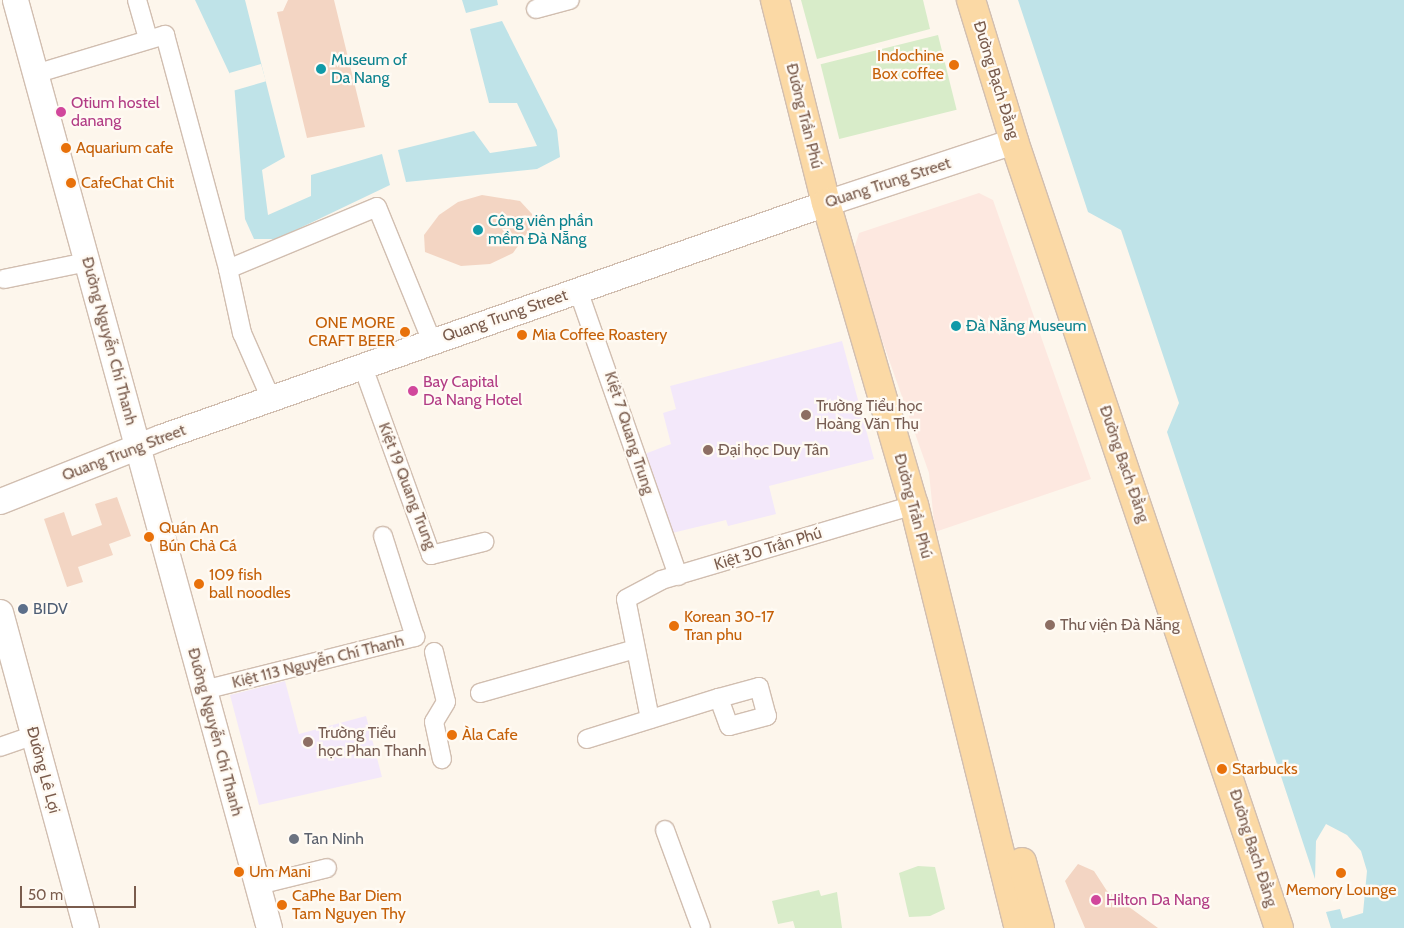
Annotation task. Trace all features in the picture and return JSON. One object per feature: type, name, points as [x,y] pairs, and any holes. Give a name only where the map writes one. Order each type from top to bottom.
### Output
[{"type":"main road","name":"Đường Trần Phú","points":[[775,0],[826,202],[914,506],[1020,928]]},
{"type":"main road","name":"Đường Bạch Đằng","points":[[971,0],[1014,141],[1280,928]]},
{"type":"main road","points":[[970,733],[981,848],[1000,928]]},
{"type":"main road","points":[[970,733],[1015,833],[1040,928]]},
{"type":"street","name":"Đường Nguyễn Chí Thanh","points":[[15,0],[269,928]]},
{"type":"street","points":[[137,0],[148,38]]},
{"type":"street","points":[[536,9],[570,0]]},
{"type":"street","points":[[36,74],[148,38],[167,37],[228,269],[242,333],[271,399]]},
{"type":"street","name":"Quang Trung Street","points":[[0,501],[137,446],[826,202],[1014,141]]},
{"type":"street","points":[[228,269],[378,207],[432,342]]},
{"type":"street","points":[[4,279],[87,262]]},
{"type":"street","name":"Kiệt 7 Quang Trung","points":[[578,290],[678,576]]},
{"type":"street","name":"Kiệt 19 Quang Trung","points":[[362,367],[431,555],[484,542]]},
{"type":"street","name":"Kiệt 30 Trần Phú","points":[[635,649],[626,599],[678,576],[914,506]]},
{"type":"street","name":"Kiệt 113 Nguyễn Chí Thanh","points":[[204,690],[415,638],[383,536]]},
{"type":"street","name":"Đường Lê Lợi","points":[[0,612],[86,928]]},
{"type":"street","points":[[480,693],[635,649],[650,719]]},
{"type":"street","points":[[434,652],[446,702],[434,722],[442,759]]},
{"type":"street","points":[[587,739],[719,698]]},
{"type":"street","points":[[0,747],[34,735]]},
{"type":"street","points":[[665,830],[701,928]]},
{"type":"street","points":[[258,885],[328,868]]},
{"type":"shaded area","name":"Đà Nẵng Museum","points":[[979,193],[993,200],[1091,479],[935,532],[929,473],[852,255],[859,233]]},
{"type":"shaded area","points":[[842,341],[874,459],[769,486],[776,514],[728,526],[726,520],[668,534],[642,455],[671,444],[663,413],[676,409],[670,386]]},
{"type":"shaded area","name":"Trường Tiểu học Phan Thanh","points":[[285,681],[299,734],[366,716],[382,777],[259,805],[230,695]]},
{"type":"green space","points":[[801,0],[923,0],[930,29],[817,59]]},
{"type":"green space","points":[[938,35],[957,110],[839,139],[821,64]]},
{"type":"green space","points":[[918,866],[935,867],[945,909],[930,916],[909,917],[899,873]]},
{"type":"green space","points":[[819,890],[821,896],[837,892],[842,928],[795,928],[793,921],[778,924],[772,901]]},
{"type":"water","points":[[195,0],[245,0],[285,157],[262,170],[268,215],[311,196],[311,175],[382,154],[390,185],[277,239],[254,239],[245,219],[234,83]]},
{"type":"water","points":[[462,0],[497,0],[498,5],[466,13]]},
{"type":"water","points":[[1018,0],[1404,0],[1404,928],[1331,928],[1326,912],[1340,909],[1343,919],[1363,913],[1367,871],[1361,851],[1347,835],[1326,824],[1316,841],[1315,879],[1167,432],[1179,403],[1121,230],[1088,212]]},
{"type":"water","points":[[502,21],[557,130],[560,157],[537,169],[406,182],[398,150],[474,131],[490,153],[537,146],[517,103],[489,103],[470,29]]},
{"type":"pier","points":[[261,64],[266,81],[234,90],[229,73]]},
{"type":"building","name":"Museum of Da Nang","points":[[288,0],[334,0],[365,127],[307,138],[277,12],[283,11]]},
{"type":"building","name":"Công viên phần mềm Đà Nẵng","points":[[482,195],[520,201],[532,214],[532,226],[513,253],[490,264],[461,266],[425,252],[424,235],[439,215],[458,202]]},
{"type":"building","points":[[117,497],[131,536],[109,544],[113,555],[78,567],[83,582],[67,587],[44,519],[64,512],[72,536],[102,525],[95,504]]},
{"type":"building","name":"Hilton Da Nang","points":[[1078,864],[1094,871],[1107,891],[1158,928],[1085,928],[1065,881]]},
{"type":"place","name":"Indochine Box coffee","points":[[954,65]]},
{"type":"place","name":"Museum of Da Nang","points":[[321,69]]},
{"type":"place","name":"Otium hostel danang","points":[[61,112]]},
{"type":"place","name":"Aquarium cafe","points":[[66,148]]},
{"type":"place","name":"CafeChat Chit","points":[[71,183]]},
{"type":"place","name":"Công viên phần mềm Đà Nẵng","points":[[478,230]]},
{"type":"place","name":"Đà Nẵng Museum","points":[[956,326]]},
{"type":"place","name":"ONE MORE CRAFT BEER","points":[[405,332]]},
{"type":"place","name":"Mia Coffee Roastery","points":[[522,335]]},
{"type":"place","name":"Bay Capital Da Nang Hotel","points":[[413,391]]},
{"type":"place","name":"Trường Tiểu học Hoàng Văn Thụ","points":[[806,415]]},
{"type":"place","name":"Đại học Duy Tân","points":[[708,450]]},
{"type":"place","name":"Quán An Bún Chả Cá","points":[[149,537]]},
{"type":"place","name":"109 fish ball noodles","points":[[199,584]]},
{"type":"place","name":"BIDV","points":[[23,609]]},
{"type":"place","name":"Thư viện Đà Nẵng","points":[[1050,625]]},
{"type":"place","name":"Korean 30-17 Tran phu","points":[[674,626]]},
{"type":"place","name":"Àla Cafe","points":[[452,735]]},
{"type":"place","name":"Trường Tiểu học Phan Thanh","points":[[308,742]]},
{"type":"place","name":"Starbucks","points":[[1222,769]]},
{"type":"place","name":"Tan Ninh","points":[[294,839]]},
{"type":"place","name":"Um Mani","points":[[239,872]]},
{"type":"place","name":"Memory Lounge","points":[[1341,873]]},
{"type":"place","name":"Hilton Da Nang","points":[[1096,900]]},
{"type":"place","name":"CaPhe Bar Diem Tam Nguyen Thy","points":[[282,905]]}]
